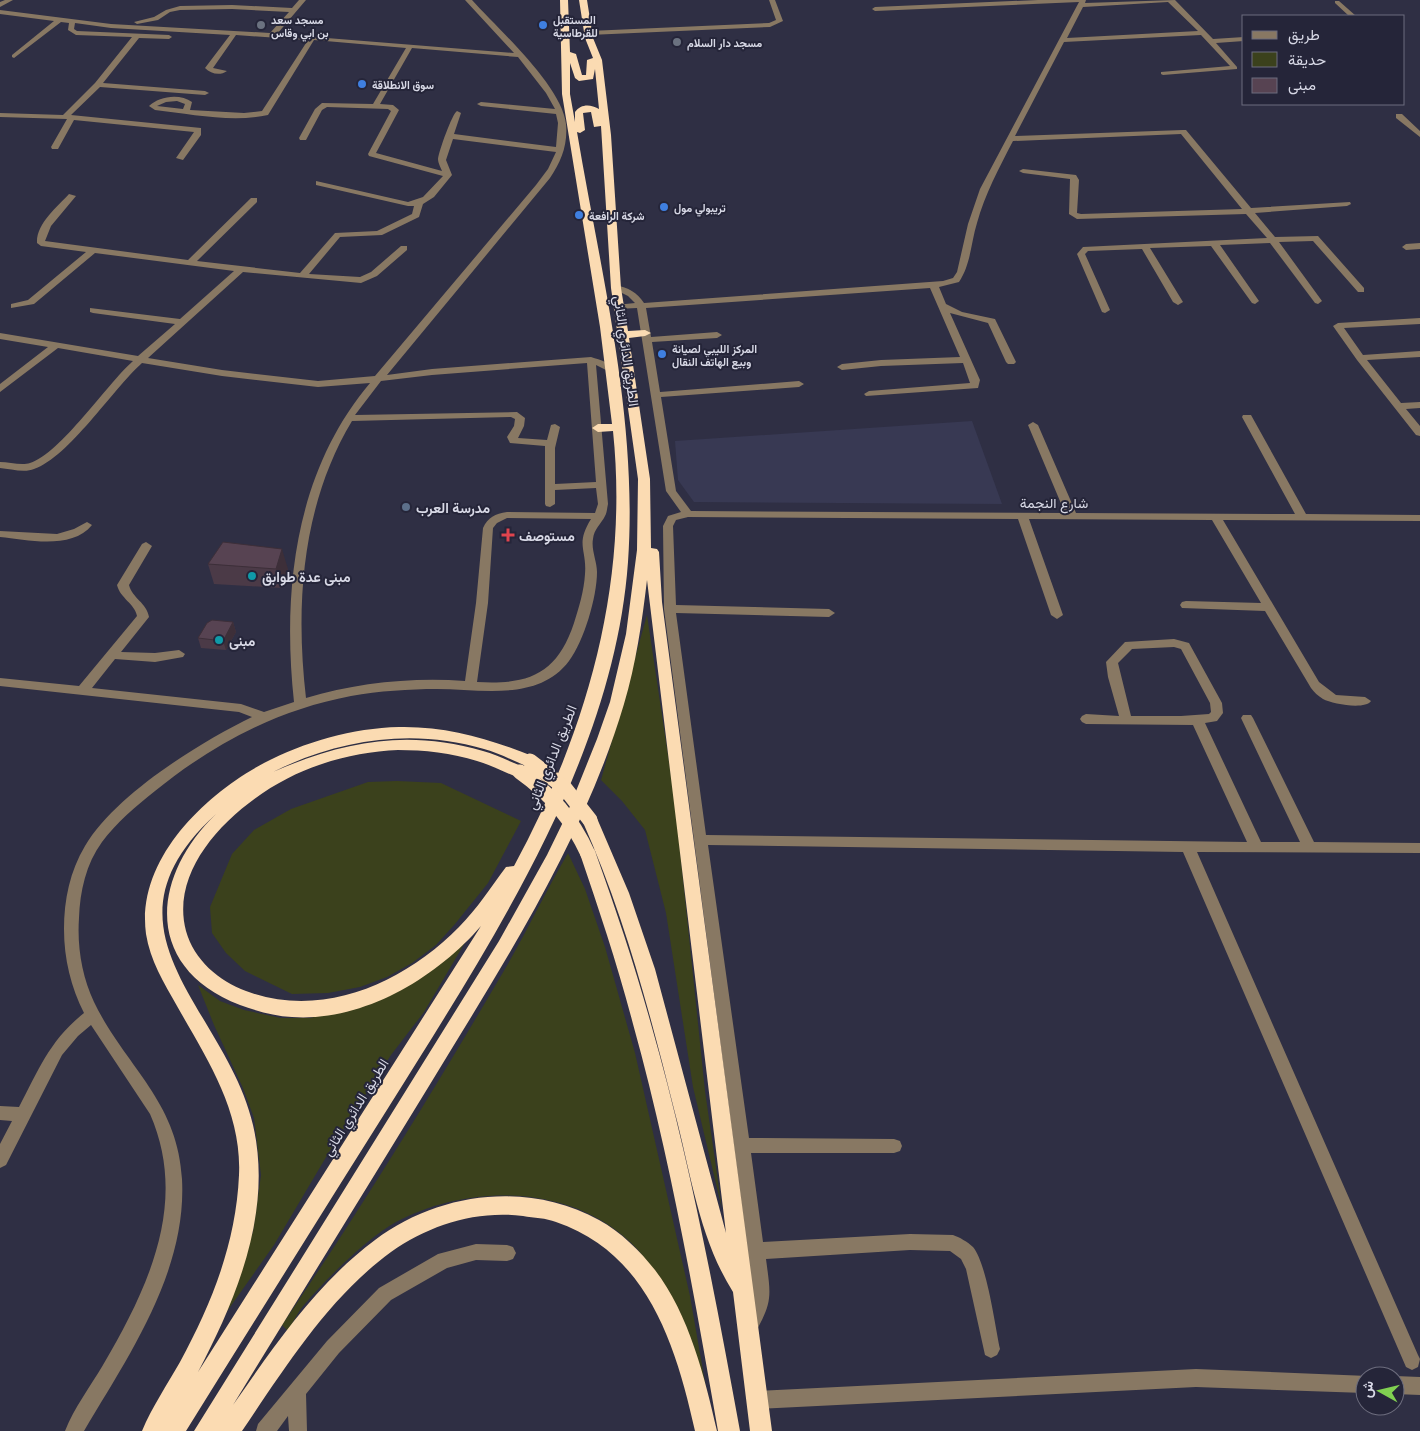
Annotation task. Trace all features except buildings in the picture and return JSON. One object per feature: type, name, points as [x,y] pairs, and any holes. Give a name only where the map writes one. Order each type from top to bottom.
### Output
[{"type":"highway","name":"الطريق الدائري الثاني","points":[[173,1431],[468,964],[508,896],[556,802],[591,711],[615,607],[621,560],[624,476],[609,345],[567,100],[564,0]]},
{"type":"highway","points":[[568,0],[573,61],[578,78],[582,79],[590,76],[592,65],[589,36]]},
{"type":"highway","name":"الطريق الدائري الثاني","points":[[205,1431],[505,946],[554,857],[574,816],[606,739],[626,668],[642,576],[645,501],[642,458],[616,288],[610,174],[598,60],[589,36],[583,0]]},
{"type":"highway","points":[[580,174],[584,161],[579,112],[586,108],[594,110],[602,157],[610,174]]},
{"type":"highway","points":[[623,335],[646,336]]},
{"type":"highway","points":[[598,428],[618,427]]},
{"type":"highway","points":[[645,501],[651,536],[655,602],[761,1431]]},
{"type":"highway","points":[[153,1431],[193,1359],[225,1292],[242,1238],[250,1186],[247,1139],[236,1097],[228,1078],[164,964],[155,937],[154,916],[157,895],[173,853],[203,816],[248,779],[300,752],[338,740],[395,732],[432,732],[484,742],[564,787],[590,820],[613,870],[642,963],[685,1114],[716,1235],[730,1271],[742,1289]]},
{"type":"highway","points":[[541,832],[477,919],[450,947],[400,983],[363,1000],[325,1008],[306,1009],[270,1006],[252,1002],[222,989],[204,975],[190,959],[178,934],[175,920],[176,892],[180,878],[194,850],[227,812],[254,791],[285,773],[318,760],[354,750],[408,744],[443,746],[525,766],[575,826],[588,854],[629,978],[663,1106],[691,1230],[729,1431]]},
{"type":"highway","points":[[229,1431],[296,1338],[331,1295],[366,1260],[396,1238],[421,1224],[461,1210],[502,1204],[542,1208],[579,1220],[613,1241],[628,1254],[655,1287],[676,1326],[693,1370],[706,1431]]},
{"type":"street","points":[[0,5],[10,0]]},
{"type":"street","points":[[105,21],[132,23],[151,21],[176,9],[185,0]]},
{"type":"street","points":[[271,36],[303,0]]},
{"type":"street","points":[[300,704],[295,670],[294,619],[300,550],[316,488],[339,434],[380,377],[536,189],[557,160],[560,150],[562,124],[560,112],[547,90],[468,0]]},
{"type":"street","points":[[589,36],[770,25],[780,22],[772,0]]},
{"type":"street","points":[[906,0],[910,8]]},
{"type":"street","points":[[875,9],[967,3],[1171,0],[1235,68],[1232,70],[1163,73]]},
{"type":"street","points":[[619,307],[933,284],[956,280],[961,272],[972,224],[984,189],[1082,2]]},
{"type":"street","points":[[1337,2],[1352,15]]},
{"type":"street","points":[[176,9],[232,7],[294,10]]},
{"type":"street","points":[[0,12],[72,22],[312,38],[518,55]]},
{"type":"street","points":[[14,56],[59,20]]},
{"type":"street","points":[[72,22],[71,30],[76,33],[136,37],[244,34]]},
{"type":"street","points":[[1062,40],[1204,34]]},
{"type":"street","points":[[223,71],[213,71],[209,68],[233,35]]},
{"type":"street","points":[[55,147],[68,118],[98,85],[136,37]]},
{"type":"street","points":[[185,111],[256,116],[265,113],[312,38]]},
{"type":"street","points":[[1211,41],[1242,39]]},
{"type":"street","points":[[376,105],[410,46]]},
{"type":"street","points":[[98,85],[205,93]]},
{"type":"street","points":[[481,104],[560,112]]},
{"type":"street","points":[[303,138],[319,109],[325,105],[376,105],[390,107],[394,110],[372,154],[448,175]]},
{"type":"street","points":[[448,175],[442,160],[448,136],[457,113]]},
{"type":"street","points":[[0,115],[68,118],[198,130],[180,158]]},
{"type":"street","points":[[1399,116],[1420,135]]},
{"type":"street","points":[[1009,140],[1183,132],[1272,240],[1318,301]]},
{"type":"street","points":[[448,136],[560,150]]},
{"type":"street","points":[[1023,171],[1073,177],[1075,180],[1073,214],[1080,217],[1248,211],[1347,204]]},
{"type":"street","points":[[319,183],[408,204],[419,204],[426,201],[448,175]]},
{"type":"street","points":[[72,196],[44,229],[39,241],[44,245],[302,276],[361,280],[367,278],[404,248]]},
{"type":"street","points":[[190,263],[254,200]]},
{"type":"street","points":[[302,276],[338,235],[379,233],[416,215],[419,204]]},
{"type":"street","points":[[1105,310],[1081,254],[1082,252],[1093,249],[1315,238],[1361,290]]},
{"type":"street","points":[[1214,243],[1255,301]]},
{"type":"street","points":[[1406,247],[1420,246]]},
{"type":"street","points":[[1145,247],[1178,302]]},
{"type":"street","points":[[14,306],[31,302],[92,251]]},
{"type":"street","points":[[0,465],[31,467],[49,457],[122,376],[242,268]]},
{"type":"street","points":[[869,394],[973,387],[976,383],[933,284]]},
{"type":"street","points":[[616,288],[631,293],[638,299],[641,306],[671,491],[688,514],[672,518],[668,526],[670,608],[762,1294],[759,1309],[748,1330]]},
{"type":"street","points":[[942,305],[959,314],[992,320],[1011,362]]},
{"type":"street","points":[[93,310],[183,322]]},
{"type":"street","points":[[1420,321],[1338,326],[1360,358],[1420,434]]},
{"type":"street","points":[[646,336],[717,335]]},
{"type":"street","points":[[0,336],[222,373],[305,384],[343,384],[380,377],[591,360],[601,363],[612,370]]},
{"type":"street","points":[[0,389],[56,345]]},
{"type":"street","points":[[591,360],[602,353],[609,345]]},
{"type":"street","points":[[1360,358],[1420,354]]},
{"type":"street","points":[[74,1431],[140,1316],[151,1293],[167,1246],[174,1202],[173,1162],[160,1117],[148,1094],[93,1015],[78,977],[71,936],[74,890],[82,864],[97,839],[118,816],[161,779],[211,743],[263,717],[300,704],[344,693],[389,687],[434,685],[501,688],[522,684],[542,676],[564,659],[572,646],[588,590],[591,566],[588,536],[600,516],[603,504],[591,360]]},
{"type":"street","points":[[842,367],[881,363],[966,360]]},
{"type":"street","points":[[655,395],[798,384]]},
{"type":"street","points":[[1398,406],[1420,405]]},
{"type":"street","points":[[349,418],[513,414],[520,418],[519,426],[512,437],[514,441],[551,443]]},
{"type":"street","points":[[1247,417],[1303,518]]},
{"type":"street","points":[[1033,425],[1072,517]]},
{"type":"street","points":[[550,504],[551,443],[555,427]]},
{"type":"street","points":[[550,486],[602,485]]},
{"type":"street","name":"شارع النجمة","points":[[688,514],[1420,518]]},
{"type":"street","points":[[470,687],[482,603],[488,528],[491,522],[507,515],[600,516]]},
{"type":"street","points":[[1023,517],[1057,615]]},
{"type":"street","points":[[1216,517],[1315,685],[1321,692],[1333,699],[1365,701]]},
{"type":"street","points":[[0,534],[56,538],[77,532],[87,524]]},
{"type":"street","points":[[82,691],[143,618],[141,610],[125,595],[123,585],[146,546]]},
{"type":"street","points":[[1186,605],[1269,607]]},
{"type":"street","points":[[670,608],[829,613]]},
{"type":"street","points":[[1086,719],[1126,720],[1197,720],[1213,718],[1217,713],[1216,702],[1188,649],[1174,643],[1128,645],[1112,662],[1114,677],[1126,720]]},
{"type":"street","points":[[113,655],[157,658],[179,654]]},
{"type":"street","points":[[0,682],[241,708],[263,717]]},
{"type":"street","points":[[1247,718],[1310,848]]},
{"type":"street","points":[[1197,720],[1257,848]]},
{"type":"street","points":[[702,840],[1188,848],[1420,848]]},
{"type":"street","points":[[1188,848],[1412,1361]]},
{"type":"street","points":[[0,1160],[57,1050],[73,1031],[93,1015]]},
{"type":"street","points":[[0,1113],[23,1114]]},
{"type":"street","points":[[742,1145],[894,1146]]},
{"type":"street","points":[[756,1252],[910,1242],[953,1244],[967,1253],[974,1267],[992,1349]]},
{"type":"street","points":[[265,1431],[333,1347],[385,1294],[444,1260],[476,1252],[507,1253]]},
{"type":"street","points":[[756,1400],[1196,1378],[1355,1384]]},
{"type":"street","points":[[1405,1385],[1420,1386]]},
{"type":"street","points":[[297,1391],[298,1431]]},
{"type":"shaded area","points":[[972,421],[1002,504],[694,502],[678,480],[675,441]]},
{"type":"green space","points":[[647,615],[675,802],[705,1091],[722,1209],[693,1087],[666,913],[645,830],[622,801],[601,780]]},
{"type":"green space","points":[[368,782],[441,783],[521,821],[488,883],[436,945],[412,963],[387,977],[360,987],[328,993],[292,994],[245,971],[226,953],[212,933],[210,907],[232,854],[254,830],[291,809]]},
{"type":"green space","points":[[568,853],[585,889],[605,947],[635,1053],[690,1296],[706,1388],[659,1281],[638,1250],[613,1228],[585,1212],[555,1202],[523,1196],[490,1196],[457,1200],[425,1209],[396,1222],[372,1238],[335,1272],[302,1308],[288,1331],[282,1325],[369,1193],[451,1059],[513,955]]},
{"type":"green space","points":[[473,929],[424,1012],[391,1055],[335,1142],[274,1245],[218,1324],[253,1232],[261,1175],[254,1118],[243,1088],[198,985],[220,1001],[244,1010],[281,1018],[310,1018],[373,1003]]},
{"type":"place","name":"مسجد سعد بن ابي وقاس","points":[[261,25]]},
{"type":"place","name":"المستقبل للقرطاسية","points":[[543,25]]},
{"type":"place","name":"مسجد دار السلام","points":[[677,42]]},
{"type":"place","name":"سوق الانطلاقة","points":[[362,84]]},
{"type":"place","name":"تريبولي مول","points":[[664,207]]},
{"type":"place","name":"شركة الرافعة","points":[[579,215]]},
{"type":"place","name":"المركز الليبي لصيانة وبيع الهاتف النقال","points":[[662,354]]},
{"type":"place","name":"مدرسة العرب","points":[[406,507]]},
{"type":"place","name":"مستوصف","points":[[508,535]]},
{"type":"place","name":"مبنى عدة طوابق","points":[[252,576]]},
{"type":"place","name":"مبنى","points":[[219,640]]}]
